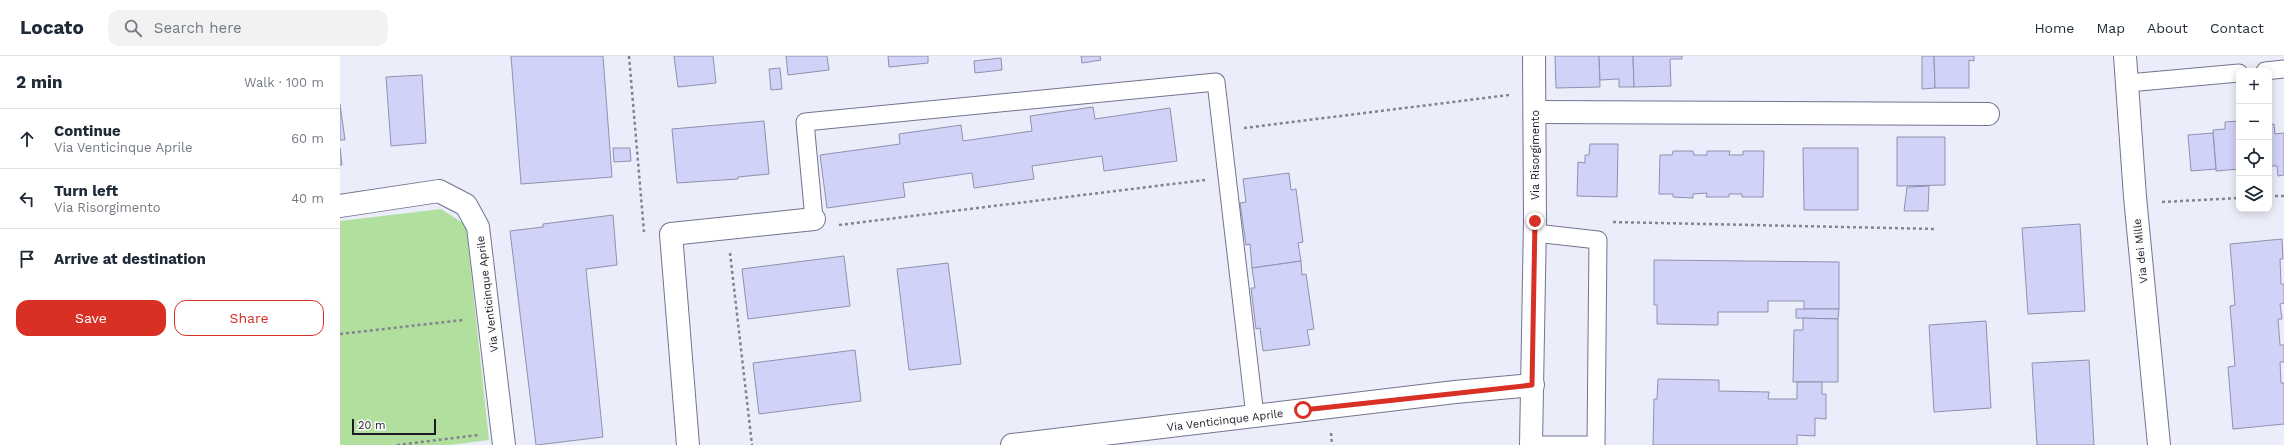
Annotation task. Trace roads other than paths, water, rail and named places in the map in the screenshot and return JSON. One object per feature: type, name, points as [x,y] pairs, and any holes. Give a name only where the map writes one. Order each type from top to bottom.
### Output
[{"type":"street","name":"Via Risorgimento","points":[[1531,445],[1535,233],[1534,56]]},
{"type":"street","name":"Via dei Mille","points":[[2126,56],[2135,197],[2159,445]]},
{"type":"street","points":[[1535,112],[1988,114]]},
{"type":"street","name":"Via Venticinque Aprile","points":[[340,206],[439,192],[466,205],[478,227],[489,317],[501,442]]},
{"type":"street","points":[[688,445],[671,234],[823,223]]},
{"type":"street","name":"Via Venticinque Aprile","points":[[1012,445],[1532,385]]},
{"type":"lane","points":[[2272,70],[2284,69]]},
{"type":"lane","points":[[2128,83],[2236,73]]},
{"type":"lane","points":[[823,223],[805,122],[1216,82],[1255,416]]},
{"type":"lane","points":[[1531,445],[1596,445],[1598,240],[1535,233]]}]
